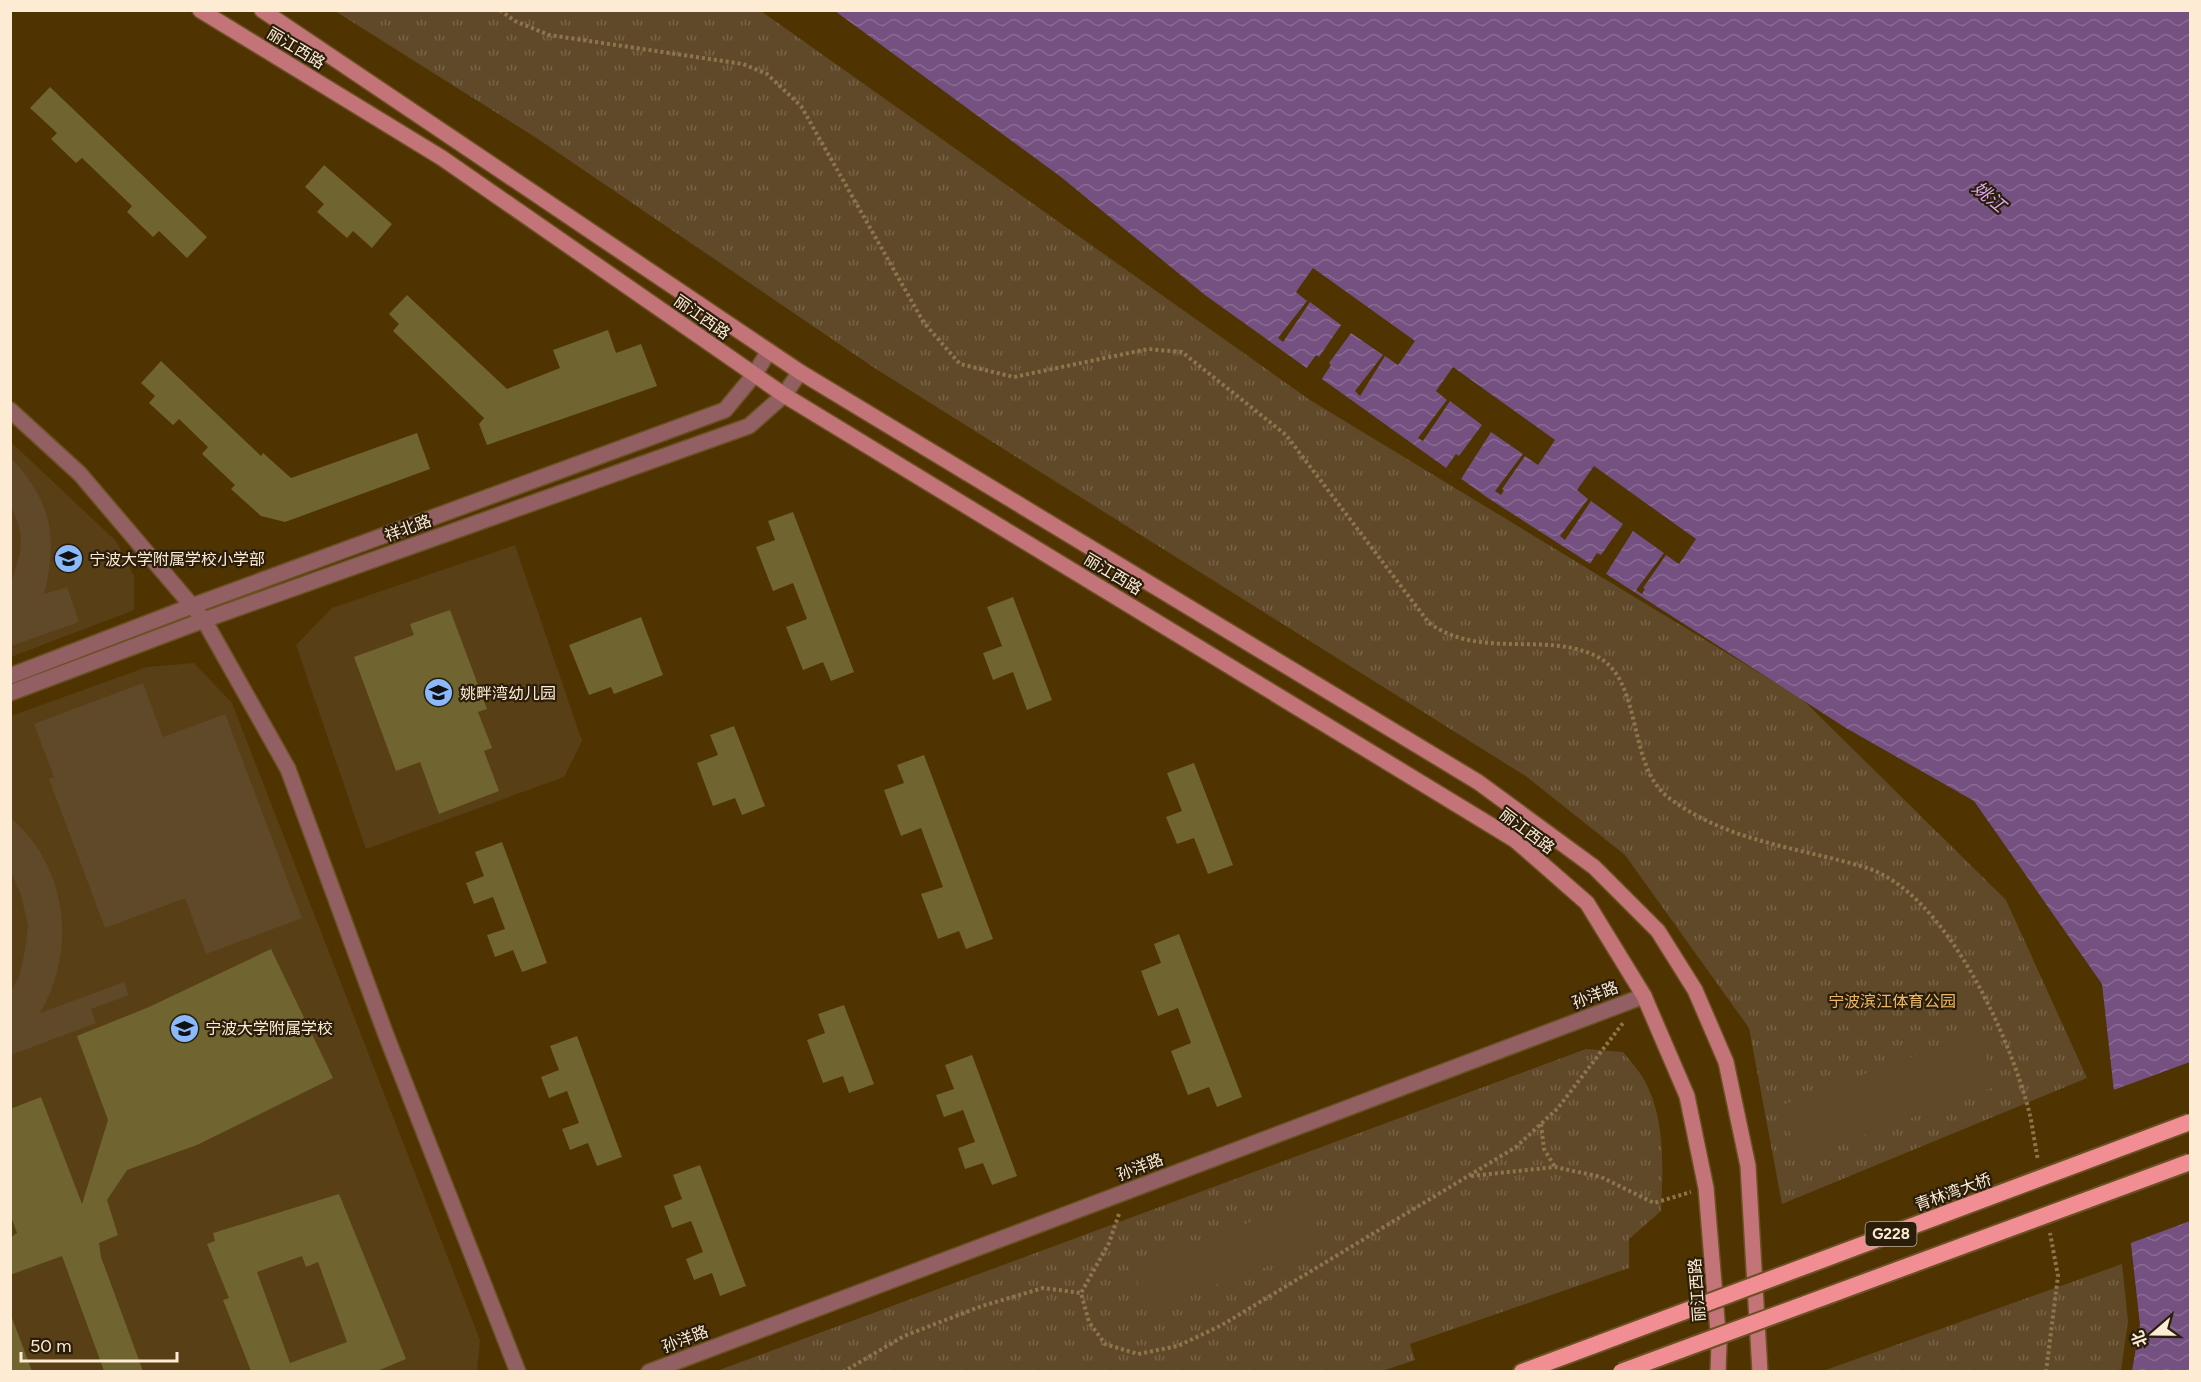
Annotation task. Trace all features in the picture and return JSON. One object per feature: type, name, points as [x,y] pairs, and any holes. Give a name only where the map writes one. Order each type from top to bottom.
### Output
[{"type":"highway","name":"青林湾大桥","points":[[1522,1371],[2190,1122]]},
{"type":"highway","name":"G228","points":[[1622,1371],[2190,1162]]},
{"type":"main road","name":"丽江西路","points":[[200,10],[442,158],[784,395],[1515,840],[1587,903],[1644,996],[1686,1096],[1706,1188],[1718,1320],[1718,1371]]},
{"type":"main road","name":"丽江西路","points":[[262,10],[800,372],[1478,782],[1593,867],[1658,932],[1695,990],[1726,1062],[1748,1166],[1760,1371]]},
{"type":"street","name":"祥北路","points":[[10,676],[192,606],[725,410],[754,375],[769,351]]},
{"type":"street","name":"祥北路","points":[[10,693],[204,620],[749,426],[784,395],[800,372]]},
{"type":"street","points":[[10,410],[80,474],[204,620],[288,768],[386,1035],[518,1371]]},
{"type":"street","name":"孙洋路","points":[[649,1371],[1644,996]]},
{"type":"path","points":[[500,10],[515,21],[549,35],[743,64],[767,74],[801,106],[924,323],[960,364],[1014,377],[1148,349],[1182,352],[1286,435],[1429,623],[1444,634],[1463,641],[1576,650],[1597,657],[1621,683],[1641,753],[1667,797],[1734,834],[1867,867],[1903,885],[1924,907],[1974,975],[2004,1042],[2030,1115],[2040,1172]]},
{"type":"path","points":[[1120,1194],[1119,1214],[1110,1243],[1081,1293],[1089,1322],[1105,1344],[1138,1354],[1178,1346],[1222,1325],[1516,1147],[1558,1108],[1644,996]]},
{"type":"path","points":[[1541,1124],[1544,1149],[1555,1167]]},
{"type":"path","points":[[1467,1177],[1555,1167],[1601,1178],[1654,1203],[1706,1188]]},
{"type":"path","points":[[2046,1371],[2058,1276],[2050,1230]]},
{"type":"path","points":[[843,1371],[904,1336],[982,1306],[1043,1288],[1081,1293]]},
{"type":"shaded area","name":"宁波大学附属学校小学部","points":[[10,441],[116,541],[134,576],[134,610],[11,657]]},
{"type":"shaded area","name":"姚畔湾幼儿园","points":[[515,545],[582,741],[564,777],[366,849],[296,645],[332,608]]},
{"type":"shaded area","name":"宁波大学附属学校","points":[[194,663],[232,703],[480,1340],[477,1371],[11,1372],[11,716],[147,667]]},
{"type":"green space","name":"宁波滨江体育公园","points":[[335,11],[761,11],[1310,400],[1801,698],[2006,900],[2087,1078],[1782,1204],[1749,1028],[1625,855],[1527,777],[876,369],[538,139]]},
{"type":"green space","points":[[11,458],[35,490],[48,521],[51,555],[44,594],[67,587],[79,622],[11,646],[11,583],[20,553],[21,541],[19,526],[11,506]]},
{"type":"green space","points":[[143,683],[163,737],[225,714],[302,918],[206,954],[185,898],[105,928],[49,779],[54,777],[34,724]]},
{"type":"green space","points":[[11,818],[30,838],[45,860],[55,885],[61,910],[62,937],[59,963],[52,989],[40,1013],[124,982],[129,995],[91,1009],[96,1023],[11,1055],[11,990],[19,977],[28,925],[21,895],[11,872]]},
{"type":"green space","points":[[1977,1032],[1997,1086],[1800,1159],[1780,1106]]},
{"type":"green space","points":[[1586,1049],[1623,1052],[1641,1075],[1650,1093],[1656,1109],[1661,1143],[1661,1211],[1629,1239],[1629,1268],[1410,1344],[1415,1360],[1382,1371],[714,1372]]},
{"type":"green space","points":[[1308,1202],[1324,1246],[1147,1309],[1131,1264]]},
{"type":"green space","points":[[2122,1264],[2128,1321],[2121,1371],[1823,1371]]},
{"type":"water","name":"姚江","points":[[835,11],[2190,11],[2190,1371],[2132,1371],[2140,1325],[2102,984],[1974,801],[1846,728],[1488,498],[1205,295],[1061,177]]},
{"type":"pier","points":[[1313,268],[1415,341],[1398,365],[1385,356],[1360,396],[1355,391],[1383,355],[1351,333],[1329,363],[1331,365],[1321,380],[1306,369],[1316,355],[1319,357],[1341,325],[1310,302],[1283,342],[1278,338],[1307,301],[1296,292]]},
{"type":"pier","points":[[1453,367],[1555,440],[1538,465],[1525,456],[1502,489],[1504,490],[1501,495],[1495,491],[1523,454],[1491,432],[1461,479],[1446,468],[1456,454],[1459,456],[1482,425],[1450,401],[1423,441],[1418,438],[1447,400],[1436,391]]},
{"type":"pier","points":[[1594,466],[1696,539],[1679,564],[1666,555],[1643,588],[1645,589],[1642,594],[1636,590],[1664,553],[1633,531],[1604,577],[1588,567],[1597,553],[1601,555],[1623,524],[1591,501],[1565,540],[1560,536],[1588,499],[1577,490]]},
{"type":"pier","points":[[2190,1062],[2190,1221],[2128,1244],[2111,1091]]},
{"type":"building","points":[[50,87],[207,237],[187,258],[159,231],[153,237],[127,212],[132,206],[82,158],[76,163],[51,139],[57,133],[30,108]]},
{"type":"building","points":[[324,165],[392,224],[372,248],[353,231],[347,238],[317,212],[324,204],[305,187]]},
{"type":"building","points":[[407,295],[507,389],[560,368],[553,350],[608,330],[616,353],[641,344],[657,386],[487,445],[479,424],[484,418],[393,331],[399,324],[389,314]]},
{"type":"building","points":[[161,361],[261,456],[263,453],[291,478],[417,433],[430,469],[285,522],[261,516],[231,489],[235,485],[202,454],[208,447],[179,419],[173,425],[149,403],[155,396],[141,383]]},
{"type":"building","points":[[793,512],[854,672],[831,681],[823,662],[803,670],[786,627],[807,619],[793,583],[773,591],[756,547],[775,540],[768,521]]},
{"type":"building","points":[[1013,597],[1052,700],[1027,710],[1013,672],[993,680],[983,653],[1002,646],[987,607]]},
{"type":"building","points":[[450,610],[487,709],[478,712],[492,748],[484,751],[499,791],[439,814],[420,762],[396,771],[354,657],[414,635],[410,624]]},
{"type":"building","points":[[641,617],[663,675],[614,694],[611,687],[589,695],[569,645]]},
{"type":"building","points":[[734,726],[765,806],[742,815],[735,798],[713,806],[697,763],[718,755],[710,735]]},
{"type":"building","points":[[924,755],[993,939],[966,949],[959,931],[938,939],[921,894],[943,887],[921,828],[901,836],[884,790],[904,783],[897,765]]},
{"type":"building","points":[[1194,763],[1233,865],[1208,874],[1194,838],[1177,844],[1166,817],[1182,811],[1167,773]]},
{"type":"building","points":[[502,842],[547,963],[522,972],[513,950],[495,957],[487,935],[505,929],[493,897],[474,904],[466,883],[484,876],[475,852]]},
{"type":"building","points":[[1179,934],[1242,1097],[1217,1107],[1209,1087],[1188,1095],[1171,1051],[1191,1043],[1178,1008],[1158,1016],[1141,971],[1161,963],[1154,944]]},
{"type":"building","points":[[271,949],[333,1078],[197,1145],[127,1170],[107,1200],[118,1235],[99,1243],[101,1257],[143,1371],[104,1371],[62,1256],[10,1275],[10,1238],[17,1233],[10,1214],[10,1109],[41,1097],[82,1204],[108,1120],[77,1036],[149,1007]]},
{"type":"building","points":[[844,1005],[874,1084],[849,1093],[843,1076],[823,1083],[807,1040],[825,1033],[818,1014]]},
{"type":"building","points":[[577,1036],[622,1157],[597,1166],[588,1143],[570,1150],[562,1129],[579,1123],[567,1091],[549,1098],[541,1077],[559,1070],[550,1046]]},
{"type":"building","points":[[972,1055],[1017,1176],[992,1185],[983,1163],[965,1169],[958,1148],[975,1142],[963,1110],[944,1117],[936,1095],[954,1089],[945,1065]]},
{"type":"building","points":[[700,1165],[746,1286],[720,1296],[712,1273],[694,1280],[686,1259],[703,1252],[691,1221],[672,1228],[664,1206],[682,1199],[673,1175]]},
{"type":"building","points":[[339,1194],[406,1359],[377,1371],[251,1371],[223,1300],[229,1298],[207,1244],[215,1241],[213,1233]],"holes":[[[302,1256],[306,1267],[318,1262],[347,1342],[290,1363],[257,1272]]]},
{"type":"building","points":[[10,1318],[12,1318],[32,1371],[10,1371]]},
{"type":"place","name":"宁波大学附属学校小学部","points":[[68,559]]},
{"type":"place","name":"姚畔湾幼儿园","points":[[439,693]]},
{"type":"place","name":"宁波大学附属学校","points":[[184,1028]]}]
